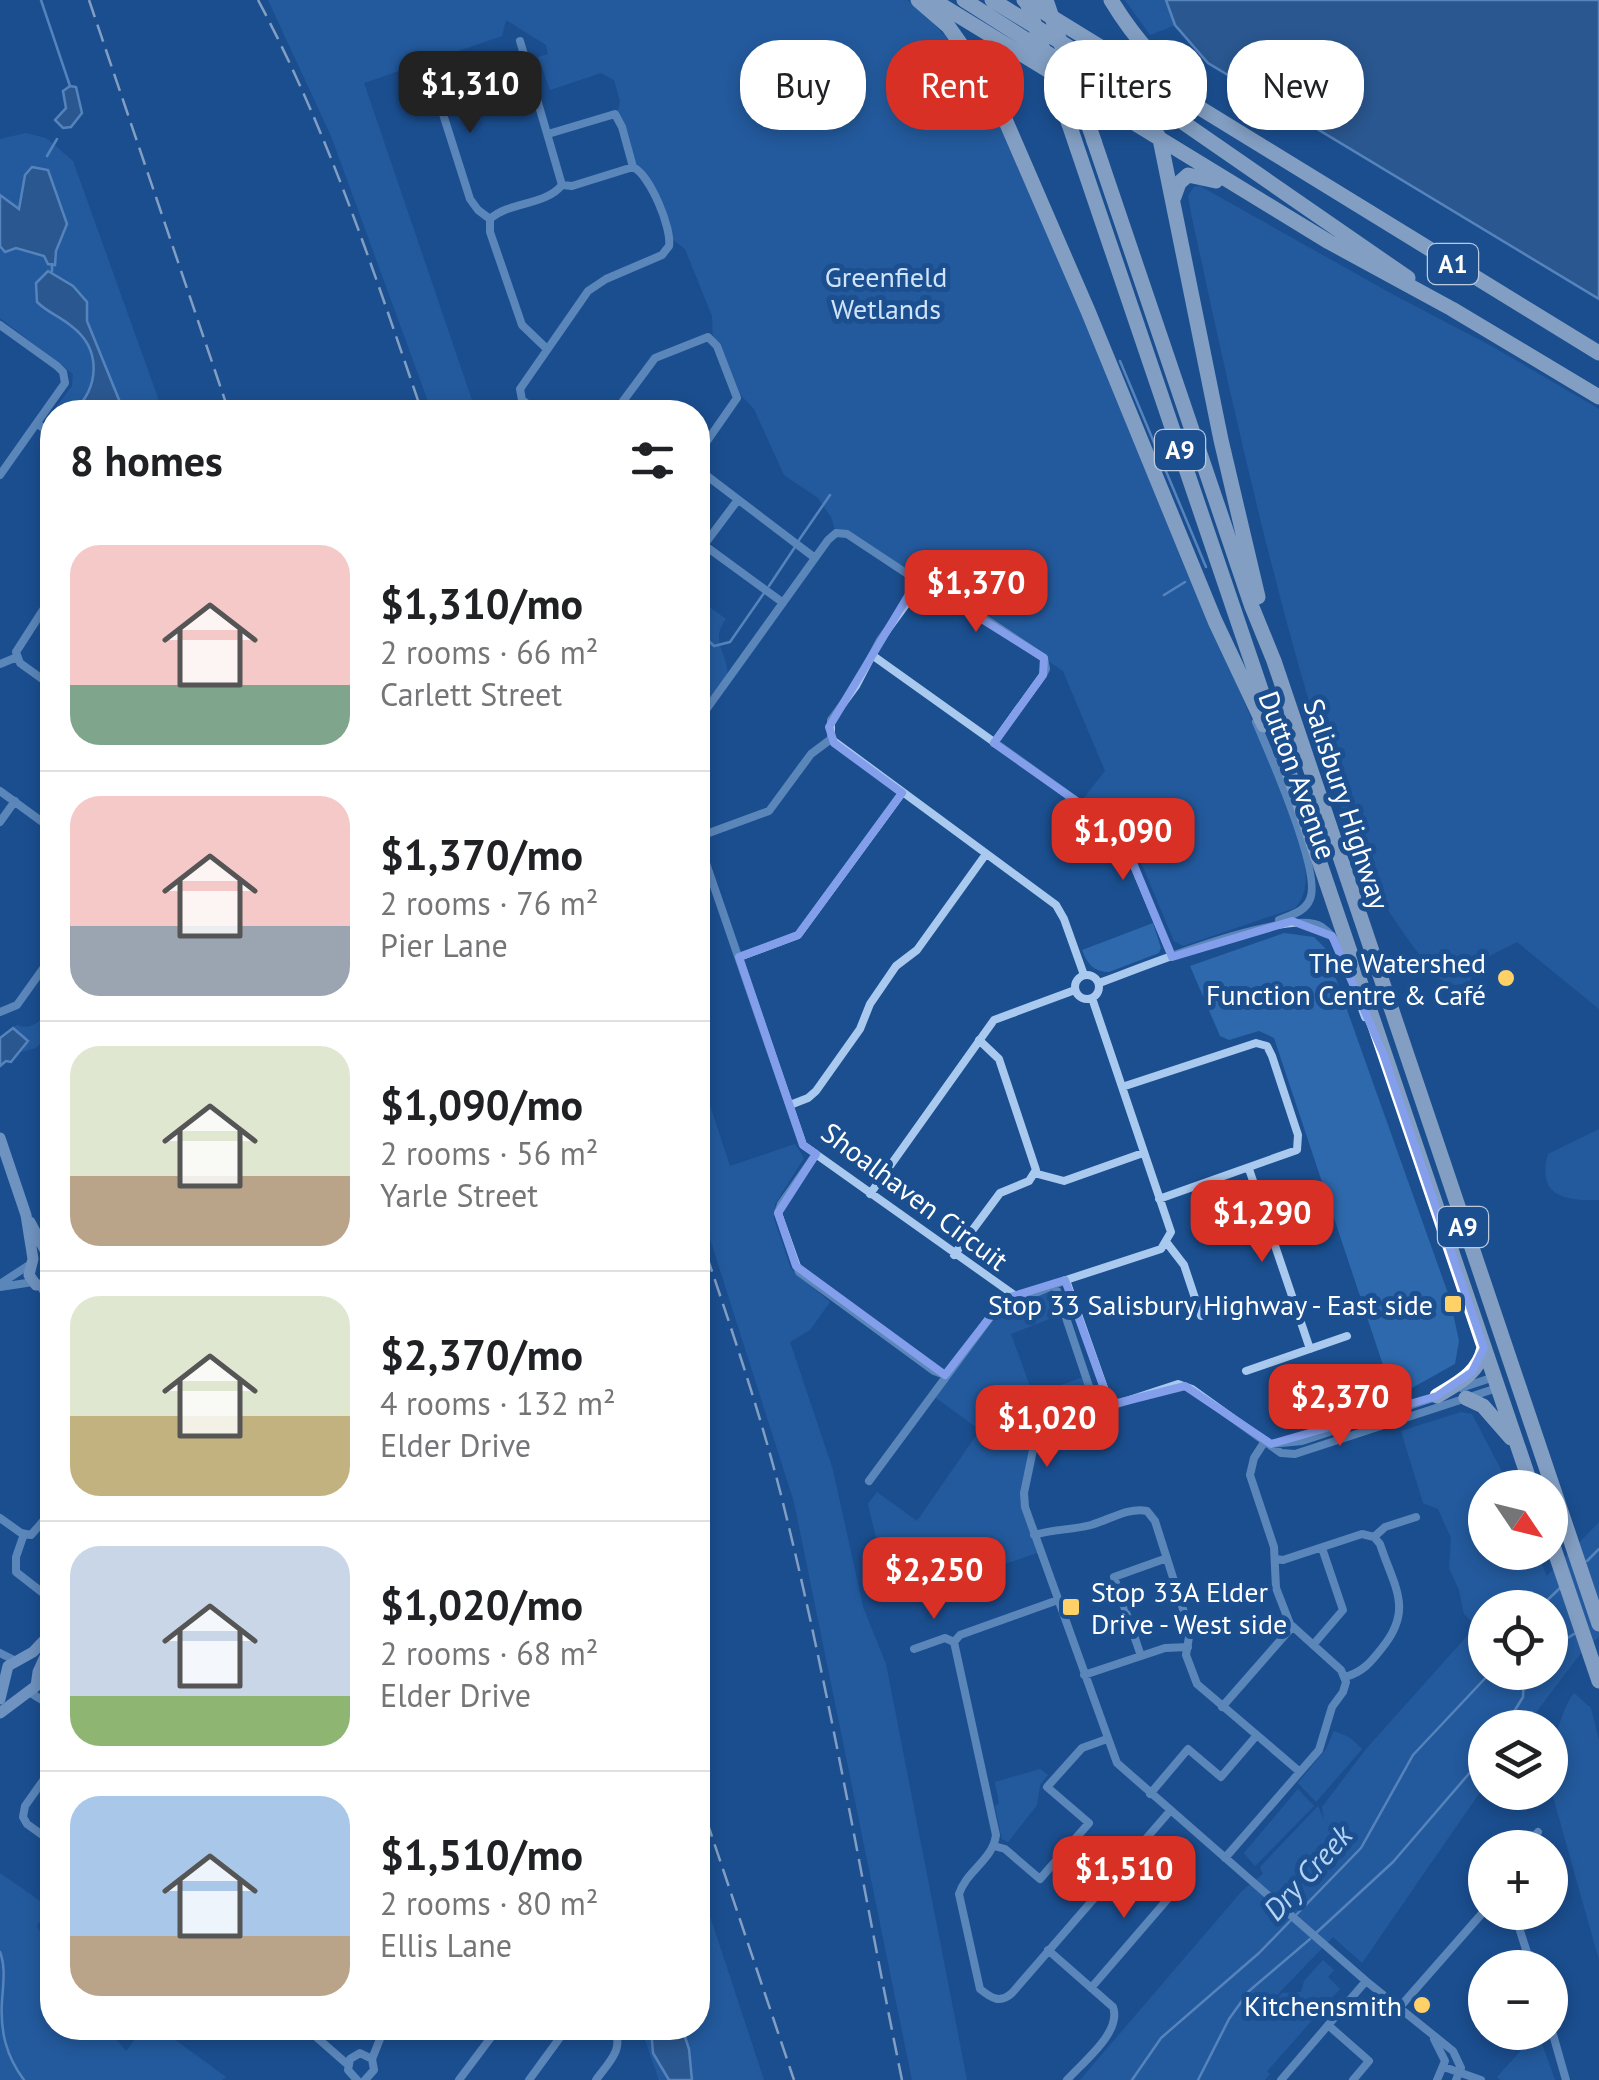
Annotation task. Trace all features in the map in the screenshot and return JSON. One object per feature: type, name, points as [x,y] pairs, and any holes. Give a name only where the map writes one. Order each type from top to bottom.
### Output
[{"type":"highway","points":[[918,0],[948,26],[990,87],[1088,311],[1215,620],[1289,778]]},
{"type":"highway","name":"A1","points":[[933,0],[1239,188],[1599,397]]},
{"type":"highway","points":[[964,0],[1146,116],[1160,139],[1221,440],[1274,662]]},
{"type":"highway","points":[[992,0],[1116,76],[1452,309]]},
{"type":"highway","name":"A1","points":[[1025,0],[1599,354]]},
{"type":"highway","name":"Salisbury Highway","points":[[1025,0],[1525,1470]]},
{"type":"highway","name":"Salisbury Highway","points":[[1046,0],[1599,1624]]},
{"type":"highway","points":[[1110,0],[1140,42],[1172,76],[1307,174]]},
{"type":"highway","points":[[1174,199],[1179,183],[1188,175],[1239,188]]},
{"type":"highway","points":[[1383,1053],[1402,1048]]},
{"type":"highway","points":[[1438,1396],[1472,1372],[1484,1348]]},
{"type":"highway","points":[[1495,1382],[1512,1374]]},
{"type":"highway","points":[[1466,1398],[1483,1406],[1516,1445]]},
{"type":"highway","points":[[1561,1570],[1599,1681]]},
{"type":"street","points":[[520,41],[562,185]]},
{"type":"street","points":[[429,70],[470,199],[490,219]]},
{"type":"street","points":[[522,400],[520,389],[593,286],[662,255],[669,246],[669,230],[646,178],[633,167],[615,114],[548,134]]},
{"type":"street","points":[[490,219],[500,211],[551,195],[562,185],[572,186],[633,167]]},
{"type":"street","points":[[490,219],[490,232],[522,326],[547,348]]},
{"type":"street","points":[[0,325],[63,372],[63,388],[55,400]]},
{"type":"street","points":[[624,400],[655,358],[708,337],[717,346],[737,398],[710,437]]},
{"type":"street","points":[[0,475],[40,421]]},
{"type":"street","points":[[710,479],[815,558]]},
{"type":"street","points":[[710,537],[736,501]]},
{"type":"street","points":[[710,704],[815,558],[836,533],[847,534],[912,577],[914,586],[910,599],[832,720],[831,739]]},
{"type":"street","points":[[710,549],[782,602]]},
{"type":"street","points":[[914,586],[939,588],[1044,658],[1043,675],[994,743]]},
{"type":"street","points":[[17,657],[18,645],[40,613]]},
{"type":"street","name":"Dutton Avenue","points":[[1215,620],[1278,776],[1311,875],[1313,890],[1306,906],[1269,926]]},
{"type":"street","points":[[872,655],[1120,832],[1172,956]]},
{"type":"street","points":[[0,664],[17,657]]},
{"type":"street","points":[[17,657],[40,676]]},
{"type":"street","points":[[831,739],[1059,908],[1084,975]]},
{"type":"street","points":[[710,833],[769,811],[814,750],[831,739]]},
{"type":"street","points":[[0,791],[40,820]]},
{"type":"street","points":[[739,957],[798,935],[902,793]]},
{"type":"street","points":[[0,822],[15,802]]},
{"type":"street","points":[[790,1105],[816,1091],[860,1030],[870,1004],[896,966],[917,950],[986,854]]},
{"type":"street","name":"Shoalhaven Circuit","points":[[710,873],[803,1146],[1017,1297],[1160,1249],[1167,1243]]},
{"type":"street","name":"Dutton Avenue","points":[[1099,984],[1269,926],[1304,921],[1317,924],[1332,936],[1383,1053]]},
{"type":"street","points":[[0,1012],[17,1005],[40,973]]},
{"type":"street","points":[[1084,975],[1095,977],[1099,984],[1092,998],[1082,998],[1075,990],[1076,982],[1084,975]]},
{"type":"street","points":[[870,1194],[994,1020],[1075,990]]},
{"type":"street","points":[[1092,998],[1171,1232],[1167,1243],[1184,1264],[1201,1316]]},
{"type":"street","points":[[954,1255],[1000,1192],[1028,1181],[1036,1163],[1001,1063],[979,1040]]},
{"type":"street","points":[[1122,1088],[1250,1044],[1267,1046],[1300,1145],[1290,1155],[1159,1199]]},
{"type":"street","points":[[0,1138],[26,1215],[40,1238]]},
{"type":"street","points":[[1034,1173],[1060,1182],[1144,1153]]},
{"type":"street","points":[[816,1154],[778,1214],[796,1266],[807,1278],[945,1375]]},
{"type":"street","points":[[1249,1169],[1310,1348]]},
{"type":"street","points":[[26,1215],[29,1275],[40,1283]]},
{"type":"street","points":[[0,1285],[40,1259]]},
{"type":"street","points":[[1066,1280],[1110,1406]]},
{"type":"street","points":[[1056,1284],[1097,1410]]},
{"type":"street","points":[[0,1285],[40,1285]]},
{"type":"street","points":[[869,1481],[1008,1293]]},
{"type":"street","points":[[1246,1370],[1347,1336]]},
{"type":"street","points":[[1225,1858],[1321,1746],[1332,1707],[1346,1687],[1341,1670],[1292,1627],[1276,1588],[1274,1547],[1250,1475],[1254,1458],[1268,1443],[1302,1441],[1438,1396],[1495,1382]]},
{"type":"street","points":[[1458,2076],[1458,2056],[1123,1772],[1106,1738],[1034,1536],[1024,1493],[1038,1435],[1047,1426],[1170,1385],[1185,1386],[1281,1454],[1304,1452],[1466,1398],[1495,1382]]},
{"type":"street","points":[[1034,1536],[1059,1528],[1091,1525],[1141,1509],[1154,1521],[1190,1631],[1187,1659],[1197,1684],[1300,1772]]},
{"type":"street","points":[[1374,1537],[1386,1527],[1416,1517]]},
{"type":"street","points":[[0,1518],[24,1534],[32,1535],[40,1526]]},
{"type":"street","points":[[24,1534],[16,1557],[16,1572],[40,1591]]},
{"type":"street","points":[[1275,1559],[1362,1534],[1374,1537],[1380,1544],[1399,1604],[1400,1620],[1366,1667],[1345,1677]]},
{"type":"street","points":[[1313,1645],[1343,1610],[1322,1548]]},
{"type":"street","points":[[1141,1656],[1114,1577],[1166,1558]]},
{"type":"street","points":[[954,1642],[960,1635],[1058,1600]]},
{"type":"street","points":[[1222,1707],[1292,1627]]},
{"type":"street","points":[[914,1649],[944,1638],[954,1642]]},
{"type":"street","points":[[0,1699],[8,1666],[40,1642]]},
{"type":"street","points":[[954,1642],[992,1816],[994,1846],[960,1890],[977,1986],[994,1999],[1007,1998],[1170,1811]]},
{"type":"street","points":[[1084,1675],[1165,1648],[1188,1647]]},
{"type":"street","points":[[0,1654],[31,1662],[38,1675]]},
{"type":"street","points":[[0,1713],[36,1686],[40,1670]]},
{"type":"street","points":[[3,1676],[12,1691],[40,1700]]},
{"type":"street","points":[[1150,1794],[1188,1750],[1221,1777],[1257,1735]]},
{"type":"street","points":[[994,1846],[1005,1849],[1040,1879],[1089,1823],[1047,1787],[1082,1748],[1106,1738]]},
{"type":"street","points":[[40,1785],[25,1806],[23,1817],[40,1832]]},
{"type":"street","points":[[1091,1988],[1172,1894],[1130,1857]]},
{"type":"street","points":[[1400,2008],[1468,1930]]},
{"type":"street","points":[[1048,1950],[1113,2007],[1115,2022],[1068,2080]]},
{"type":"street","points":[[1281,2080],[1366,1981]]},
{"type":"street","points":[[1328,2025],[1370,2061],[1353,2080]]},
{"type":"street","points":[[1433,2037],[1444,2056],[1437,2080]]},
{"type":"street","points":[[323,2040],[372,2059]]},
{"type":"street","points":[[350,2075],[358,2055],[374,2040]]},
{"type":"street","points":[[365,2080],[374,2070],[372,2059],[380,2040]]},
{"type":"street","points":[[458,2080],[489,2040]]},
{"type":"street","points":[[529,2080],[558,2040]]},
{"type":"street","points":[[596,2080],[618,2050],[619,2040]]},
{"type":"street","points":[[327,2043],[350,2075]]},
{"type":"street","points":[[1557,2050],[1566,2080]]},
{"type":"street","points":[[1444,2066],[1458,2076],[1481,2080]]},
{"type":"highlighted area","points":[[926,584],[1044,658],[1043,675],[994,743],[1120,832],[1172,957],[1292,921],[1332,936],[1383,1053],[1484,1348],[1472,1372],[1437,1396],[1271,1444],[1185,1386],[1110,1405],[1065,1280],[1004,1299],[945,1375],[796,1266],[778,1213],[816,1154],[803,1145],[739,957],[798,935],[902,793],[834,743],[829,727],[914,586]]},
{"type":"green space","name":"Greenfield Wetlands","points":[[268,0],[907,0],[947,40],[886,40],[886,130],[1004,130],[1294,823],[1304,862],[1303,895],[1295,908],[1183,946],[1174,941],[1128,831],[1083,799],[1105,771],[1063,671],[939,588],[914,586],[912,577],[847,534],[836,533],[818,498],[784,475],[754,409],[736,390],[713,341],[712,316],[685,249],[671,238],[645,176],[633,167],[617,116],[620,101],[614,80],[601,73],[550,90],[538,57],[548,54],[546,45],[506,20],[502,36],[364,83],[472,400],[428,400],[331,136]]},
{"type":"green space","points":[[1125,0],[1166,0],[1175,25],[1150,35]]},
{"type":"green space","points":[[26,133],[46,138],[73,161],[159,400],[61,400],[72,386],[73,374],[0,318],[0,139]]},
{"type":"green space","points":[[1200,186],[1599,409],[1599,1009],[1517,942],[1476,963],[1470,982],[1446,982],[1410,942],[1360,861],[1286,621],[1246,458],[1188,196],[1194,187]]},
{"type":"green space","points":[[710,608],[726,619],[719,636],[727,672],[721,691],[710,705]]},
{"type":"green space","points":[[1153,923],[1159,953],[1109,972],[1095,969],[1084,955],[1082,950]]},
{"type":"green space","points":[[1284,933],[1314,937],[1325,948],[1450,1299],[1459,1341],[1455,1364],[1394,1398],[1274,1038],[1259,1031],[1229,1040],[1220,1036],[1190,966]]},
{"type":"green space","points":[[40,1020],[40,1044],[21,1052],[21,1033],[13,1028]]},
{"type":"green space","points":[[710,1105],[730,1166],[795,1144],[804,1158],[775,1204],[774,1219],[791,1269],[830,1302],[810,1330],[790,1342],[833,1470],[863,1607],[886,1664],[967,2080],[912,2080],[794,1502],[710,1239]]},
{"type":"green space","points":[[1599,1129],[1599,1200],[1556,1193],[1546,1179],[1548,1154]]},
{"type":"green space","points":[[1055,1285],[1065,1313],[1011,1334],[1033,1395],[1086,1376],[1097,1410],[1068,1419],[1038,1435],[1024,1493],[1040,1552],[903,1599],[881,1558],[868,1504],[877,1492],[917,1521],[980,1430],[932,1395],[1008,1293],[1017,1297]]},
{"type":"green space","points":[[1461,1412],[1472,1414],[1501,1470],[1468,1470],[1468,1570],[1544,1570],[1547,1576],[1553,1570],[1568,1570],[1568,1554],[1599,1522],[1599,1637],[1568,1670],[1568,1590],[1468,1590],[1468,1618],[1449,1568],[1451,1538],[1438,1509],[1423,1503],[1401,1431]]},
{"type":"green space","points":[[1468,1635],[1468,1690],[1553,1690],[1538,1710],[1468,1710],[1468,1810],[1362,1963],[1333,1937],[1276,1996],[1273,2003],[1282,1993],[1301,1992],[1304,1981],[1323,1960],[1334,1970],[1328,1977],[1340,1989],[1267,2071],[1270,2074],[1265,2080],[1080,2080],[1242,1891],[1263,1874],[1260,1867],[1318,1806],[1324,1820],[1322,1807],[1366,1749]]},
{"type":"green space","points":[[1574,1693],[1591,1708],[1599,1741],[1599,1960],[1568,1850],[1568,1830],[1562,1830],[1557,1810],[1568,1810],[1567,1704]]},
{"type":"green space","points":[[1334,1731],[1349,1737],[1362,1749],[1316,1802],[1298,1783],[1326,1749]]},
{"type":"green space","points":[[1040,1769],[1048,1775],[1040,1785],[1037,1805],[1008,1842],[1002,1839],[995,1782]]},
{"type":"green space","points":[[1298,1789],[1314,1806],[1255,1866],[1244,1853]]},
{"type":"green space","points":[[0,1873],[40,1901],[40,2040],[116,2040],[126,2051],[135,2040],[175,2040],[226,2077],[222,2080],[0,2080]]},
{"type":"green space","points":[[710,1916],[764,2080],[659,2080],[645,2040],[710,2040]]},
{"type":"green space","points":[[1521,2050],[1544,2050],[1555,2080],[1500,2080],[1497,2077]]},
{"type":"shaded area","points":[[1166,0],[1599,0],[1599,299],[1319,130],[1364,130],[1364,40],[1227,40],[1227,74],[1207,62],[1207,40],[1188,40],[1175,25]]},
{"type":"shaded area","points":[[76,87],[82,113],[71,127],[63,128],[55,120],[66,108],[63,91]]},
{"type":"shaded area","points":[[32,167],[48,170],[67,224],[55,265],[48,264],[44,256],[16,248],[5,252],[0,246],[0,195],[19,209],[25,175]]},
{"type":"shaded area","points":[[48,271],[73,286],[87,302],[87,321],[119,400],[83,400],[94,368],[88,345],[66,322],[37,302],[36,283]]},
{"type":"shaded area","points":[[13,1028],[28,1041],[11,1062],[0,1066],[0,1038]]},
{"type":"shaded area","points":[[652,2040],[686,2040],[692,2080],[669,2080],[653,2053]]},
{"type":"waterway","points":[[41,0],[70,86]]},
{"type":"waterway","points":[[47,156],[57,139]]},
{"type":"waterway","points":[[52,264],[52,271]]},
{"type":"waterway","points":[[1120,361],[1206,567]]},
{"type":"waterway","points":[[799,540],[830,495]]},
{"type":"waterway","points":[[769,586],[795,547]]},
{"type":"waterway","points":[[1164,595],[1185,582]]},
{"type":"waterway","points":[[710,642],[714,646],[730,642],[764,593]]},
{"type":"waterway","name":"Dry Creek","points":[[1587,1561],[1599,1549]]},
{"type":"waterway","name":"Dry Creek","points":[[1568,1638],[1574,1634]]},
{"type":"waterway","name":"Dry Creek","points":[[1132,2080],[1161,2038],[1259,1953],[1361,1848],[1413,1755],[1474,1690]]},
{"type":"waterway","name":"Dry Creek","points":[[1515,1710],[1523,1690]]},
{"type":"waterway","name":"Dry Creek","points":[[1316,1933],[1393,1862],[1468,1775]]},
{"type":"waterway","name":"Dry Creek","points":[[1198,2080],[1229,2019],[1249,1991],[1310,1939]]},
{"type":"waterway","name":"Dry Creek","points":[[0,1952],[4,1970],[3,2033],[24,2080]]},
{"type":"railway","points":[[89,0],[225,400]]},
{"type":"railway","points":[[258,0],[328,151],[418,400]]},
{"type":"railway","points":[[710,1266],[762,1425],[798,1564],[902,2080]]},
{"type":"railway","points":[[710,1831],[794,2080]]},
{"type":"place","name":"The Watershed Function Centre & Café","points":[[1506,978]]},
{"type":"place","name":"Stop 33 Salisbury Highway - East side","points":[[1453,1304]]},
{"type":"place","name":"Stop 33A Elder Drive - West side","points":[[1071,1607]]},
{"type":"place","name":"Kitchensmith","points":[[1422,2005]]}]
